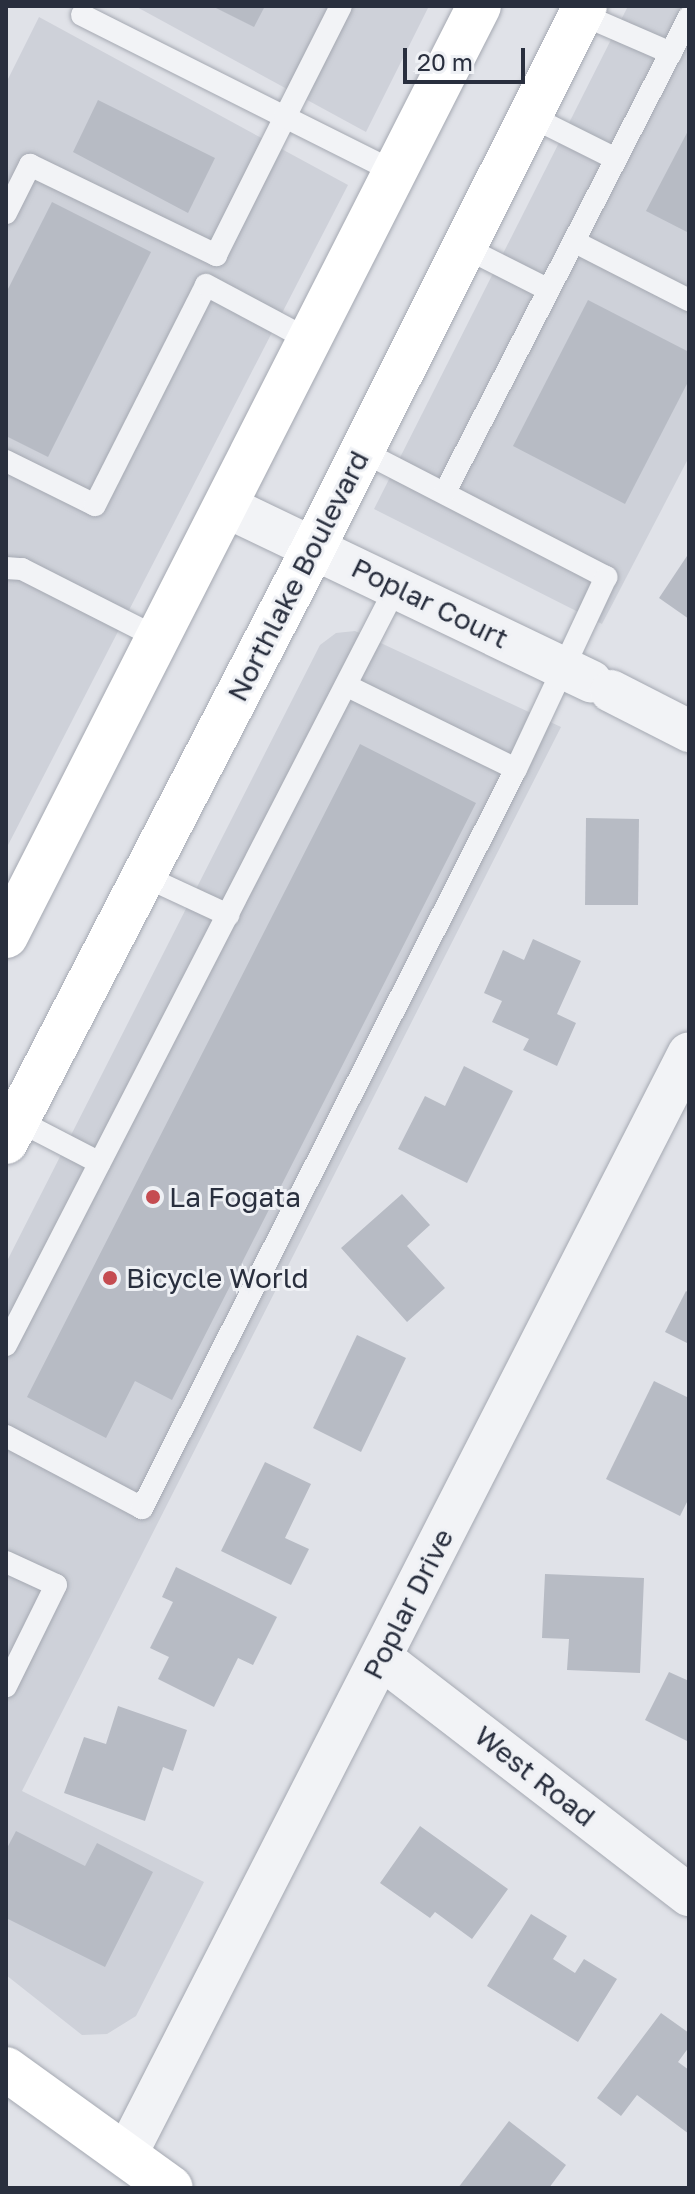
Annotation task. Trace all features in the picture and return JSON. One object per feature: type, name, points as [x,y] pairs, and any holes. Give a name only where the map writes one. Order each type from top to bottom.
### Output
[{"type":"main road","points":[[12,910],[158,638],[479,6]]},
{"type":"main road","name":"Northlake Boulevard","points":[[12,1131],[314,547],[583,10]]},
{"type":"main road","points":[[11,2079],[171,2188]]},
{"type":"street","name":"Poplar Court","points":[[225,506],[689,731]]},
{"type":"street","name":"Poplar Drive","points":[[126,2155],[689,1053]]},
{"type":"street","name":"West Road","points":[[381,1658],[689,1895]]},
{"type":"lane","points":[[6,461],[95,505],[341,6]]},
{"type":"lane","points":[[583,10],[671,53]]},
{"type":"lane","points":[[82,15],[395,172]]},
{"type":"lane","points":[[445,492],[689,17]]},
{"type":"lane","points":[[530,116],[616,159]]},
{"type":"lane","points":[[6,213],[30,165],[216,255]]},
{"type":"lane","points":[[575,242],[689,300]]},
{"type":"lane","points":[[464,247],[549,290]]},
{"type":"lane","points":[[206,285],[309,340]]},
{"type":"lane","points":[[6,1436],[142,1508],[516,769],[589,680],[606,577],[362,451]]},
{"type":"lane","points":[[6,568],[22,569],[158,638]]},
{"type":"lane","points":[[6,1345],[396,587]]},
{"type":"lane","points":[[347,686],[516,769]]},
{"type":"lane","points":[[144,876],[228,915]]},
{"type":"lane","points":[[12,1131],[100,1163]]},
{"type":"lane","points":[[6,1562],[56,1585],[6,1686]]},
{"type":"lane","points":[[6,1647],[34,1629]]},
{"type":"shaded area","points":[[135,6],[429,6],[366,132]]},
{"type":"shaded area","points":[[628,6],[689,6],[689,457],[602,624],[374,509]]},
{"type":"shaded area","points":[[39,17],[348,185],[6,849],[6,83]]},
{"type":"shaded area","points":[[355,631],[561,727],[22,1791],[204,1882],[136,2016],[107,2034],[82,2035],[6,1975],[6,1263],[320,645],[336,633]]},
{"type":"building","points":[[212,6],[265,6],[254,27]]},
{"type":"building","points":[[98,100],[215,158],[188,213],[73,152]]},
{"type":"building","points":[[689,129],[689,233],[646,211]]},
{"type":"building","points":[[52,202],[151,252],[48,457],[6,436],[6,293]]},
{"type":"building","points":[[588,300],[689,352],[689,380],[625,504],[513,446]]},
{"type":"building","points":[[689,553],[689,619],[659,598]]},
{"type":"building","points":[[360,744],[476,803],[172,1400],[135,1381],[106,1438],[27,1397]]},
{"type":"building","points":[[586,818],[639,819],[638,905],[585,905]]},
{"type":"building","points":[[533,939],[581,961],[557,1014],[576,1023],[557,1066],[523,1050],[529,1039],[492,1022],[502,1001],[484,993],[503,950],[524,960]]},
{"type":"building","points":[[464,1066],[513,1091],[467,1183],[398,1149],[425,1096],[445,1106]]},
{"type":"building","points":[[402,1194],[430,1225],[407,1246],[445,1288],[407,1322],[341,1248]]},
{"type":"building","points":[[686,1291],[689,1293],[689,1344],[665,1332]]},
{"type":"building","points":[[357,1335],[406,1358],[361,1452],[313,1428]]},
{"type":"building","points":[[654,1381],[689,1398],[689,1498],[680,1516],[606,1479]]},
{"type":"building","points":[[265,1462],[311,1484],[285,1538],[309,1549],[291,1585],[221,1551]]},
{"type":"building","points":[[176,1567],[277,1617],[253,1665],[238,1658],[214,1707],[158,1679],[169,1657],[150,1648],[173,1602],[162,1597]]},
{"type":"building","points":[[545,1574],[644,1578],[640,1673],[567,1670],[569,1639],[542,1638]]},
{"type":"building","points":[[669,1672],[689,1681],[689,1742],[645,1720]]},
{"type":"building","points":[[118,1706],[187,1730],[173,1771],[163,1767],[145,1821],[64,1793],[84,1737],[106,1744]]},
{"type":"building","points":[[420,1826],[508,1889],[472,1939],[435,1912],[430,1918],[380,1883]]},
{"type":"building","points":[[16,1831],[85,1866],[97,1843],[153,1872],[105,1967],[6,1918],[6,1850]]},
{"type":"building","points":[[531,1914],[567,1936],[553,1959],[575,1973],[584,1959],[617,1979],[578,2042],[487,1986]]},
{"type":"building","points":[[661,2013],[689,2033],[689,2047],[678,2062],[689,2070],[689,2134],[637,2095],[621,2116],[597,2098]]},
{"type":"building","points":[[509,2121],[566,2165],[549,2188],[458,2188]]},
{"type":"place","name":"La Fogata","points":[[153,1197]]},
{"type":"place","name":"Bicycle World","points":[[110,1278]]}]
